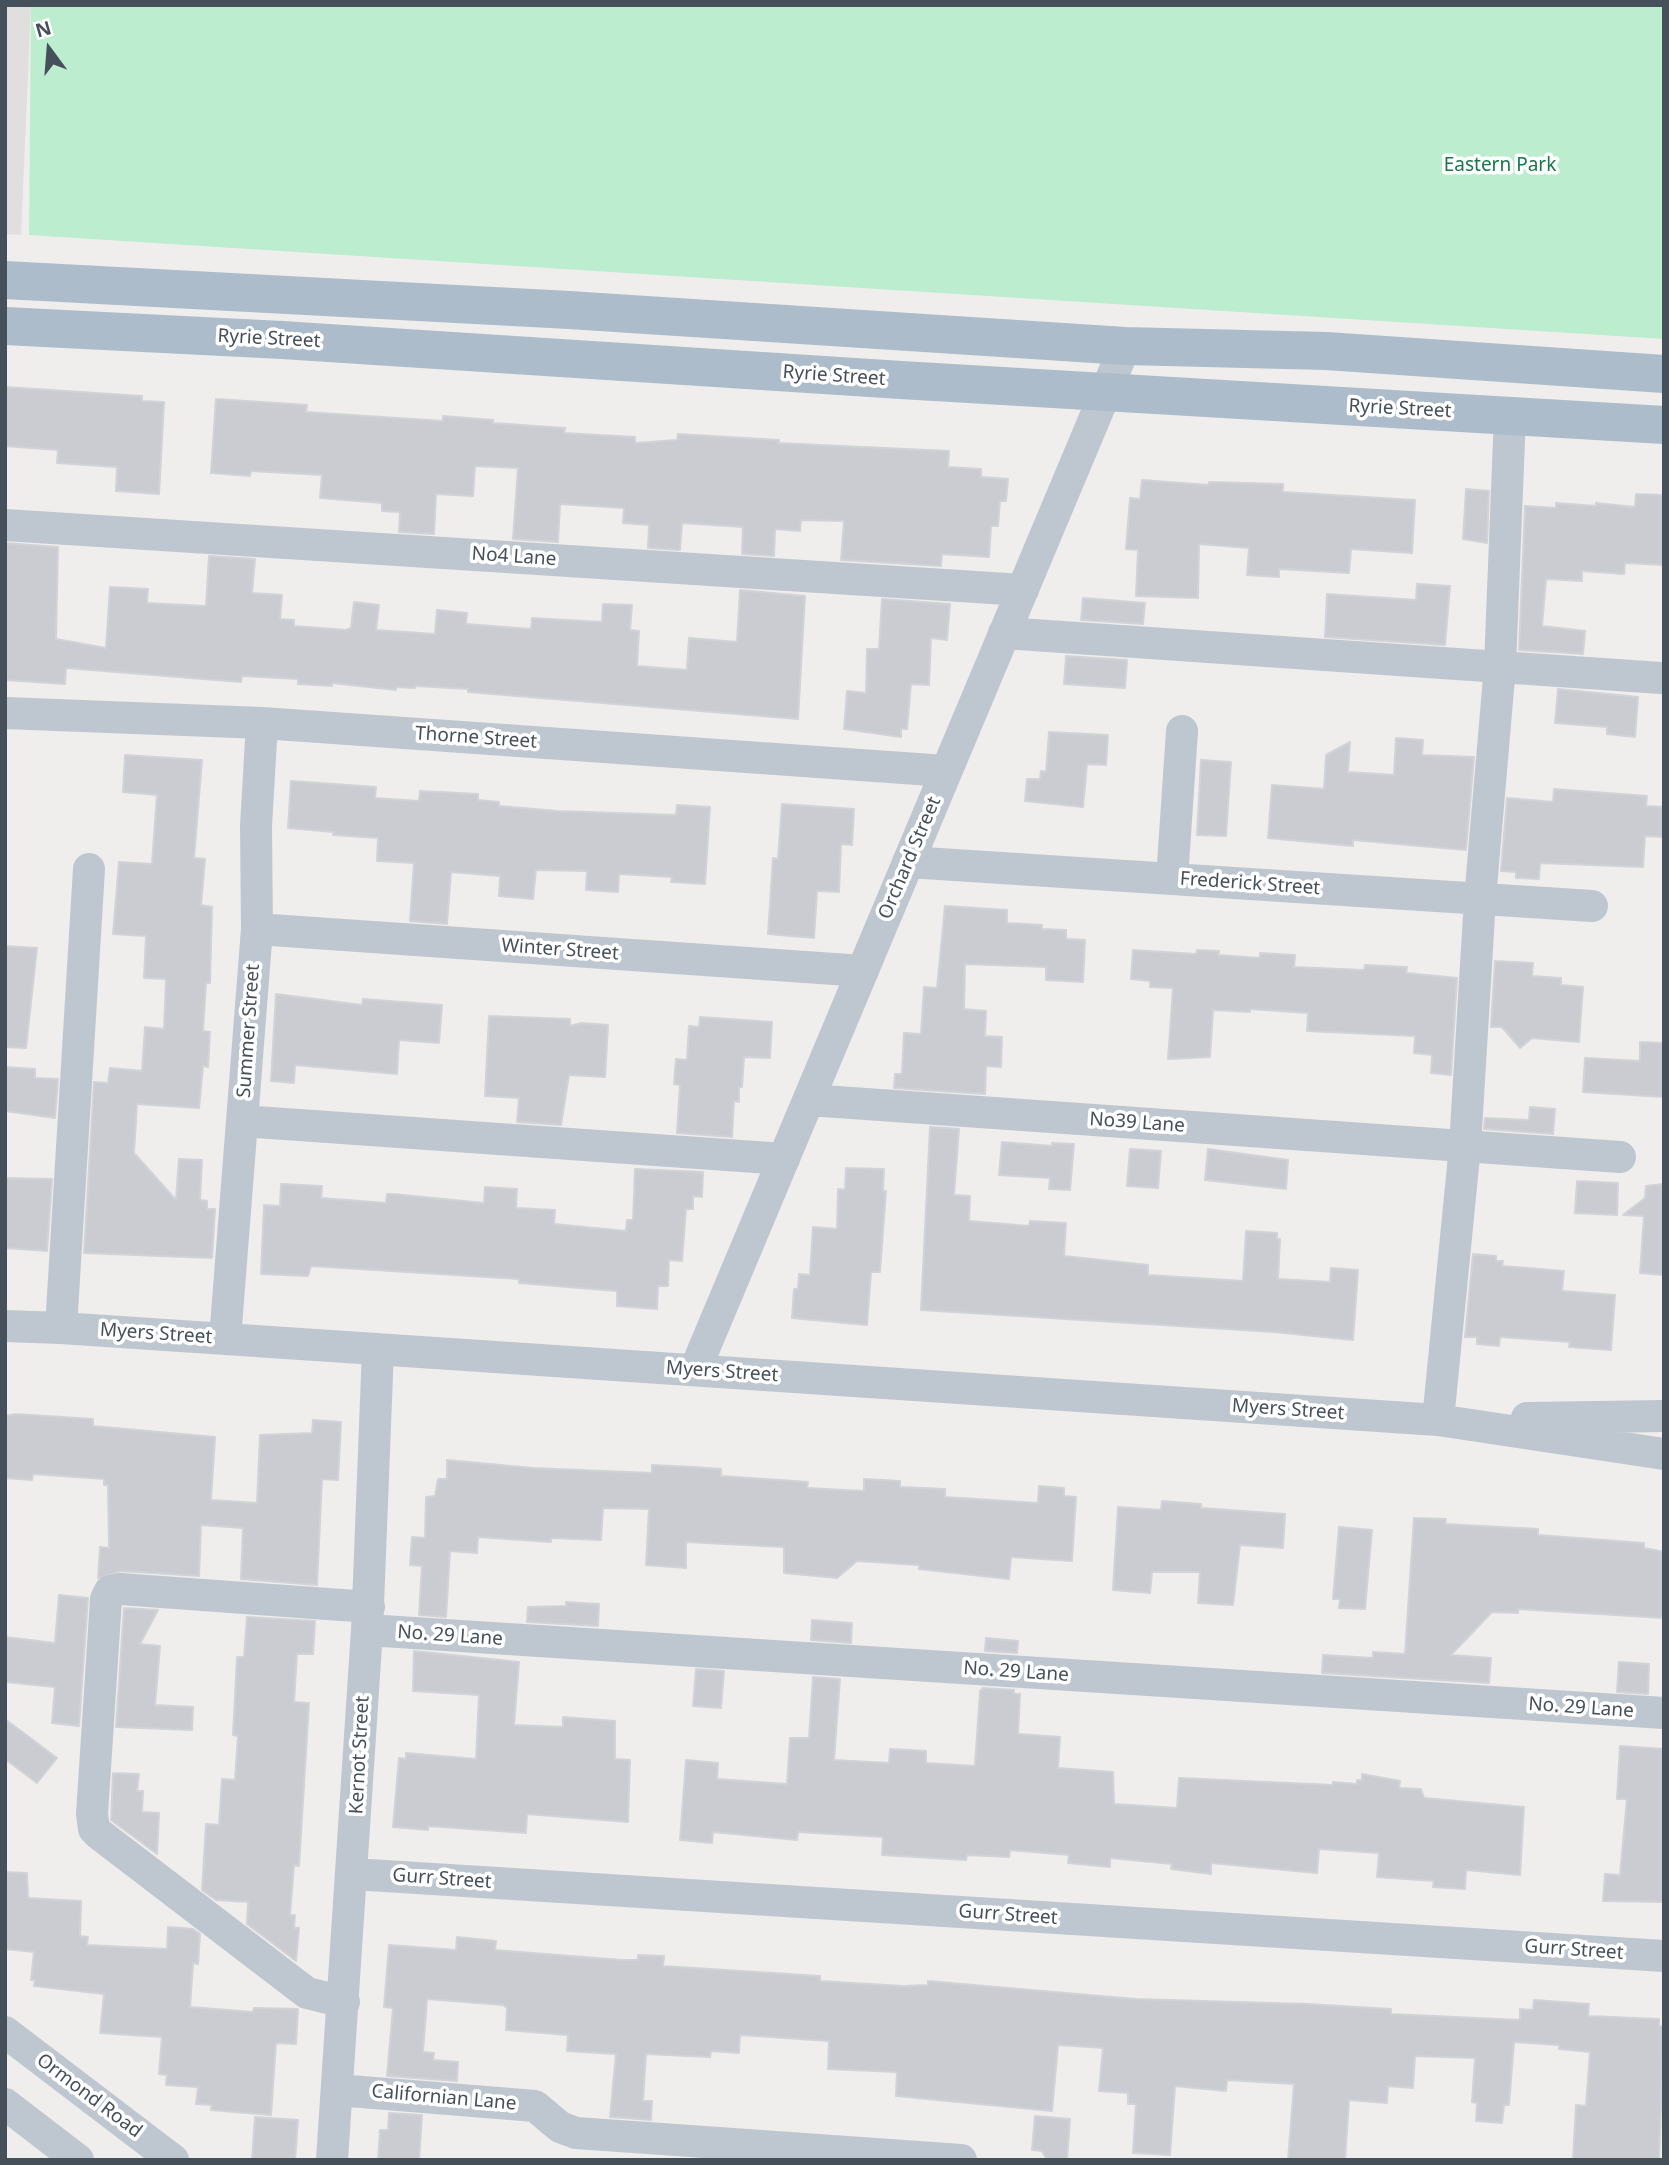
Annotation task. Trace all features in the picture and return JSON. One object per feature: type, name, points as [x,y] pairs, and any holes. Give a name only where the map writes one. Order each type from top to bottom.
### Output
[{"type":"main road","points":[[5,280],[569,310],[1125,346],[1326,351],[1664,374]]},
{"type":"main road","name":"Ryrie Street","points":[[5,326],[282,340],[1107,393],[1664,425]]},
{"type":"street","name":"Orchard Street","points":[[695,1370],[1125,346]]},
{"type":"street","points":[[1438,1420],[1465,1146],[1480,899],[1500,666],[1510,415]]},
{"type":"street","name":"No4 Lane","points":[[5,525],[1023,590]]},
{"type":"street","points":[[1004,633],[1661,678]]},
{"type":"street","name":"Thorne Street","points":[[5,713],[262,723],[946,771]]},
{"type":"street","name":"Summer Street","points":[[225,1339],[257,929],[256,826],[262,723]]},
{"type":"street","points":[[1172,879],[1182,731]]},
{"type":"street","name":"Frederick Street","points":[[908,862],[1592,906]]},
{"type":"street","points":[[61,1328],[89,869]]},
{"type":"street","name":"Winter Street","points":[[257,929],[863,971]]},
{"type":"street","name":"No39 Lane","points":[[809,1100],[1620,1157]]},
{"type":"street","points":[[242,1121],[784,1159]]},
{"type":"street","name":"Myers Street","points":[[5,1326],[1438,1420],[1664,1454]]},
{"type":"street","name":"Kernot Street","points":[[332,2160],[368,1619],[379,1349]]},
{"type":"street","name":"Myers Street","points":[[1438,1420],[1664,1416]]},
{"type":"street","name":"No. 29 Lane","points":[[344,2002],[307,1993],[94,1829],[92,1814],[106,1599],[110,1591],[120,1589],[368,1619],[1664,1713]]},
{"type":"street","name":"Gurr Street","points":[[353,1874],[1664,1956]]},
{"type":"street","name":"Ormond Road","points":[[5,2032],[173,2160]]},
{"type":"street","name":"Californian Lane","points":[[337,2090],[536,2106],[559,2127],[576,2133],[961,2160]]},
{"type":"street","points":[[5,2104],[78,2160]]},
{"type":"shaded area","points":[[5,5],[31,5],[21,235],[5,234]]},
{"type":"green space","name":"Eastern Park","points":[[31,5],[1664,5],[1664,339],[29,235]]},
{"type":"building","points":[[5,387],[142,396],[142,401],[164,402],[159,494],[116,491],[117,467],[57,463],[58,450],[5,446]]},
{"type":"building","points":[[216,399],[307,405],[306,412],[443,421],[443,416],[493,420],[493,423],[565,428],[564,433],[635,437],[635,443],[677,440],[678,434],[779,440],[778,443],[949,451],[948,467],[981,469],[981,477],[1008,479],[1006,501],[1000,501],[998,526],[991,526],[989,557],[942,554],[941,566],[841,560],[844,521],[801,520],[800,531],[775,529],[774,556],[742,554],[743,527],[682,523],[680,550],[648,548],[649,525],[623,523],[624,508],[560,504],[558,542],[513,539],[518,468],[475,466],[473,496],[436,494],[434,534],[399,532],[400,512],[382,511],[382,503],[320,498],[322,475],[251,471],[250,476],[211,473]]},
{"type":"building","points":[[1142,480],[1209,485],[1209,482],[1283,484],[1283,492],[1415,500],[1412,553],[1351,549],[1349,573],[1279,569],[1279,577],[1247,575],[1249,548],[1199,544],[1198,598],[1136,596],[1138,550],[1126,549],[1130,498],[1140,499]]},
{"type":"building","points":[[1466,489],[1489,491],[1487,543],[1463,539]]},
{"type":"building","points":[[1636,494],[1664,495],[1664,565],[1625,563],[1624,574],[1582,571],[1582,581],[1546,579],[1542,626],[1585,631],[1583,654],[1519,650],[1525,506],[1556,508],[1556,503],[1596,506],[1596,503],[1635,507]]},
{"type":"building","points":[[5,543],[58,547],[56,639],[106,648],[110,587],[148,589],[147,603],[206,606],[209,556],[255,559],[252,593],[282,595],[280,619],[294,620],[294,626],[346,630],[351,628],[354,602],[379,605],[376,630],[435,634],[437,610],[467,613],[466,624],[531,629],[532,618],[602,622],[603,604],[632,605],[630,630],[639,631],[637,666],[687,670],[689,638],[737,642],[740,590],[805,596],[798,719],[468,692],[468,689],[415,686],[396,687],[396,690],[332,683],[332,686],[298,684],[298,679],[242,676],[241,682],[66,668],[65,684],[5,680]]},
{"type":"building","points":[[1417,584],[1450,586],[1445,645],[1325,637],[1327,594],[1416,600]]},
{"type":"building","points":[[1083,598],[1145,603],[1143,624],[1081,620]]},
{"type":"building","points":[[882,599],[950,604],[947,640],[931,638],[929,685],[911,684],[907,729],[901,729],[901,737],[844,729],[847,691],[866,693],[867,649],[879,649]]},
{"type":"building","points":[[1066,656],[1127,660],[1125,688],[1064,684]]},
{"type":"building","points":[[1558,689],[1638,697],[1635,737],[1607,734],[1607,727],[1555,723]]},
{"type":"building","points":[[1049,732],[1108,735],[1106,765],[1087,764],[1083,807],[1025,801],[1027,779],[1040,779],[1041,771],[1046,772]]},
{"type":"building","points":[[1396,738],[1423,740],[1422,755],[1474,757],[1466,850],[1353,840],[1353,846],[1268,838],[1272,785],[1324,789],[1326,755],[1350,742],[1348,772],[1394,775]]},
{"type":"building","points":[[125,755],[202,760],[194,858],[205,859],[201,905],[212,907],[210,983],[206,983],[203,1031],[210,1032],[208,1067],[203,1066],[199,1108],[137,1104],[134,1153],[176,1200],[179,1159],[202,1160],[200,1200],[207,1201],[207,1209],[215,1209],[212,1258],[84,1253],[94,1082],[108,1083],[110,1068],[142,1071],[145,1027],[164,1029],[166,979],[144,978],[146,936],[113,934],[119,862],[152,864],[157,795],[123,792]]},
{"type":"building","points":[[1201,760],[1231,762],[1226,836],[1197,835]]},
{"type":"building","points":[[291,781],[376,787],[375,798],[419,801],[420,791],[478,794],[478,800],[499,802],[499,806],[558,811],[676,815],[677,805],[710,807],[705,884],[671,882],[672,877],[619,874],[618,892],[586,890],[587,871],[536,870],[533,899],[499,896],[500,876],[451,872],[447,924],[410,921],[414,863],[377,861],[378,838],[288,828]]},
{"type":"building","points":[[1554,789],[1647,796],[1646,806],[1664,807],[1664,837],[1645,836],[1643,867],[1540,863],[1539,879],[1516,878],[1516,872],[1501,871],[1507,798],[1553,802]]},
{"type":"building","points":[[782,804],[854,809],[852,845],[841,844],[839,892],[817,891],[814,938],[768,934],[773,858],[778,859]]},
{"type":"building","points":[[945,906],[1007,910],[1007,923],[1042,925],[1042,929],[1066,930],[1066,939],[1085,940],[1083,982],[1046,980],[1046,967],[965,964],[964,1009],[986,1011],[985,1036],[1002,1037],[1001,1067],[986,1066],[985,1094],[894,1088],[895,1074],[902,1074],[904,1033],[921,1034],[924,987],[937,988]]},
{"type":"building","points":[[5,946],[37,948],[26,1048],[5,1047]]},
{"type":"building","points":[[1133,950],[1196,954],[1197,950],[1219,951],[1218,955],[1260,958],[1260,953],[1295,955],[1294,967],[1364,970],[1365,965],[1407,967],[1406,973],[1457,978],[1451,1075],[1431,1073],[1432,1055],[1414,1053],[1415,1036],[1307,1031],[1308,1013],[1250,1009],[1250,1012],[1213,1010],[1210,1057],[1168,1059],[1173,988],[1150,987],[1150,981],[1131,979]]},
{"type":"building","points":[[1495,961],[1533,963],[1532,976],[1561,978],[1561,985],[1583,987],[1579,1042],[1532,1038],[1520,1048],[1502,1027],[1491,1027]]},
{"type":"building","points":[[276,994],[362,1005],[363,999],[442,1005],[439,1043],[399,1040],[397,1074],[295,1065],[294,1083],[271,1081]]},
{"type":"building","points":[[489,1016],[570,1019],[570,1026],[581,1023],[608,1025],[605,1077],[569,1075],[561,1125],[517,1122],[519,1098],[485,1096]]},
{"type":"building","points":[[700,1017],[772,1022],[770,1058],[744,1057],[739,1102],[734,1101],[732,1137],[677,1133],[680,1085],[674,1084],[676,1059],[687,1060],[689,1026],[699,1027]]},
{"type":"building","points":[[1640,1042],[1664,1043],[1664,1097],[1583,1092],[1585,1058],[1640,1061]]},
{"type":"building","points":[[5,1067],[35,1069],[35,1078],[58,1079],[55,1118],[5,1111]]},
{"type":"building","points":[[1530,1107],[1555,1109],[1553,1134],[1484,1129],[1485,1118],[1529,1120]]},
{"type":"building","points":[[930,1127],[959,1129],[954,1195],[970,1196],[969,1221],[1029,1226],[1030,1221],[1066,1223],[1064,1256],[1148,1265],[1148,1275],[1243,1281],[1246,1231],[1277,1233],[1277,1239],[1280,1239],[1278,1279],[1330,1282],[1331,1268],[1358,1270],[1353,1340],[1274,1332],[921,1310]]},
{"type":"building","points":[[1002,1142],[1052,1146],[1052,1143],[1074,1144],[1070,1190],[1049,1189],[1050,1178],[999,1175]]},
{"type":"building","points":[[1130,1149],[1161,1151],[1158,1188],[1127,1186]]},
{"type":"building","points":[[1208,1149],[1288,1160],[1286,1189],[1205,1180]]},
{"type":"building","points":[[846,1168],[884,1169],[883,1191],[886,1191],[880,1272],[871,1272],[867,1325],[792,1318],[794,1289],[798,1289],[799,1274],[810,1275],[813,1227],[837,1229],[838,1189],[845,1190]]},
{"type":"building","points":[[635,1169],[703,1172],[702,1197],[693,1196],[693,1209],[686,1209],[682,1261],[669,1260],[668,1286],[658,1286],[657,1309],[617,1306],[617,1291],[519,1283],[519,1279],[311,1266],[308,1276],[261,1274],[264,1205],[280,1206],[281,1184],[322,1186],[321,1198],[386,1203],[387,1194],[393,1194],[484,1203],[485,1187],[517,1189],[516,1208],[555,1210],[554,1224],[626,1231],[627,1220],[633,1220]]},
{"type":"building","points":[[5,1178],[52,1179],[47,1251],[5,1248]]},
{"type":"building","points":[[1577,1181],[1618,1183],[1617,1215],[1575,1213]]},
{"type":"building","points":[[1664,1184],[1664,1275],[1640,1273],[1644,1216],[1623,1215],[1645,1198],[1646,1186]]},
{"type":"building","points":[[1473,1254],[1496,1256],[1496,1261],[1503,1261],[1502,1266],[1564,1271],[1562,1291],[1615,1295],[1611,1350],[1569,1347],[1570,1342],[1500,1337],[1499,1346],[1477,1344],[1477,1337],[1465,1337]]},
{"type":"building","points":[[16,1414],[93,1419],[93,1426],[215,1437],[211,1500],[257,1503],[260,1435],[312,1433],[313,1420],[341,1422],[338,1480],[322,1479],[317,1585],[241,1579],[243,1528],[201,1525],[199,1576],[121,1571],[98,1578],[100,1547],[109,1548],[108,1485],[104,1485],[104,1479],[33,1474],[32,1480],[5,1478],[5,1416]]},
{"type":"building","points":[[447,1460],[533,1468],[652,1473],[652,1465],[721,1469],[721,1476],[808,1482],[807,1488],[864,1491],[864,1479],[900,1481],[900,1487],[945,1489],[945,1497],[1038,1503],[1039,1486],[1064,1488],[1064,1496],[1076,1497],[1072,1561],[1011,1557],[1009,1579],[919,1569],[919,1565],[857,1561],[837,1578],[784,1573],[784,1547],[686,1542],[686,1568],[646,1565],[649,1509],[603,1508],[601,1540],[551,1538],[551,1542],[478,1537],[477,1553],[450,1551],[446,1617],[419,1615],[422,1566],[410,1565],[412,1537],[425,1538],[426,1497],[435,1496],[438,1479],[447,1479]]},
{"type":"building","points":[[1162,1501],[1201,1504],[1201,1508],[1285,1514],[1283,1548],[1240,1545],[1233,1605],[1198,1603],[1200,1572],[1152,1572],[1150,1593],[1113,1590],[1118,1507],[1161,1510]]},
{"type":"building","points":[[1414,1518],[1446,1519],[1445,1524],[1538,1529],[1538,1535],[1644,1543],[1644,1548],[1664,1552],[1664,1618],[1518,1609],[1518,1613],[1492,1612],[1451,1655],[1491,1658],[1489,1683],[1322,1673],[1323,1655],[1373,1658],[1373,1652],[1405,1654]]},
{"type":"building","points":[[1339,1527],[1372,1530],[1365,1609],[1339,1608],[1340,1599],[1333,1599]]},
{"type":"building","points":[[59,1595],[88,1598],[79,1726],[52,1723],[55,1687],[5,1682],[5,1637],[55,1643]]},
{"type":"building","points":[[566,1602],[599,1604],[598,1626],[527,1622],[528,1607],[566,1606]]},
{"type":"building","points":[[124,1608],[158,1610],[140,1644],[160,1646],[155,1705],[193,1707],[192,1730],[116,1727]]},
{"type":"building","points":[[247,1617],[315,1621],[313,1654],[297,1654],[294,1702],[309,1703],[299,1866],[294,1865],[290,1915],[295,1915],[294,1928],[299,1928],[296,1961],[247,1924],[248,1902],[216,1900],[202,1890],[206,1824],[219,1825],[222,1779],[235,1780],[238,1736],[233,1735],[237,1657],[244,1657]]},
{"type":"building","points":[[812,1620],[852,1623],[851,1643],[811,1640]]},
{"type":"building","points":[[986,1638],[1018,1641],[1017,1653],[985,1651]]},
{"type":"building","points":[[414,1651],[519,1662],[514,1725],[563,1727],[563,1717],[615,1721],[615,1759],[630,1760],[628,1822],[527,1814],[526,1833],[428,1826],[428,1830],[393,1827],[399,1758],[406,1759],[406,1753],[476,1759],[479,1695],[413,1691]]},
{"type":"building","points":[[1619,1662],[1649,1664],[1648,1694],[1617,1692]]},
{"type":"building","points":[[696,1669],[724,1671],[721,1708],[693,1706]]},
{"type":"building","points":[[813,1677],[840,1679],[834,1760],[889,1763],[890,1749],[926,1751],[926,1763],[975,1766],[980,1691],[983,1688],[1014,1690],[1014,1694],[1020,1694],[1018,1734],[1060,1737],[1058,1768],[1113,1772],[1114,1804],[1177,1808],[1179,1778],[1333,1785],[1333,1782],[1357,1784],[1357,1780],[1362,1780],[1362,1774],[1400,1781],[1399,1788],[1421,1789],[1424,1798],[1524,1807],[1520,1875],[1466,1870],[1465,1889],[1433,1887],[1434,1881],[1377,1877],[1379,1853],[1319,1849],[1317,1873],[1211,1863],[1211,1874],[1171,1869],[1172,1864],[1110,1858],[1110,1867],[1068,1863],[1069,1855],[1010,1850],[1009,1857],[967,1855],[966,1860],[882,1855],[883,1837],[798,1832],[797,1840],[713,1832],[712,1843],[680,1840],[686,1760],[718,1763],[717,1779],[787,1784],[790,1738],[809,1738]]},
{"type":"building","points":[[5,1719],[57,1758],[37,1783],[5,1759]]},
{"type":"building","points":[[1620,1746],[1664,1749],[1664,1902],[1603,1901],[1605,1874],[1620,1875],[1627,1799],[1617,1799]]},
{"type":"building","points":[[113,1773],[139,1774],[137,1791],[143,1791],[142,1812],[159,1813],[157,1854],[111,1820]]},
{"type":"building","points":[[5,1872],[27,1873],[28,1898],[81,1901],[80,1936],[88,1937],[87,1945],[167,1949],[168,1927],[193,1929],[200,1934],[198,1964],[193,1963],[190,2007],[253,2012],[254,2008],[298,2009],[296,2044],[276,2043],[271,2115],[211,2110],[212,2105],[196,2104],[198,2087],[166,2085],[167,2075],[159,2074],[162,2037],[100,2033],[104,1994],[34,1986],[35,1980],[31,1980],[34,1952],[5,1949]]},
{"type":"building","points":[[457,1937],[496,1941],[495,1950],[622,1960],[638,1960],[638,1955],[664,1956],[663,1966],[820,1976],[820,1981],[903,1986],[928,1985],[928,1981],[1135,1999],[1308,2004],[1391,2009],[1391,2014],[1520,2020],[1520,2009],[1533,2010],[1534,2000],[1589,2004],[1588,2016],[1659,2019],[1659,2026],[1664,2026],[1659,2160],[1573,2160],[1576,2105],[1586,2106],[1590,2052],[1559,2049],[1559,2045],[1514,2042],[1509,2105],[1504,2105],[1502,2123],[1476,2121],[1477,2103],[1472,2102],[1475,2058],[1415,2056],[1413,2088],[1388,2086],[1387,2103],[1349,2100],[1345,2160],[1288,2160],[1294,2084],[1227,2080],[1226,2091],[1175,2086],[1170,2155],[1133,2153],[1136,2104],[1128,2104],[1128,2093],[1099,2091],[1103,2048],[1058,2045],[1052,2111],[896,2096],[897,2072],[828,2069],[829,2041],[740,2035],[739,2053],[711,2051],[710,2057],[646,2054],[643,2101],[652,2101],[651,2120],[610,2117],[616,2054],[567,2051],[568,2035],[506,2030],[507,2008],[503,2005],[427,1999],[423,2052],[434,2053],[433,2060],[458,2062],[457,2081],[387,2076],[393,2008],[384,2007],[389,1945],[456,1950]]},
{"type":"building","points":[[389,2113],[422,2115],[419,2160],[378,2160],[380,2130],[388,2130]]},
{"type":"building","points":[[1035,2116],[1070,2119],[1067,2160],[1047,2160],[1042,2151],[1032,2150]]},
{"type":"building","points":[[255,2117],[298,2120],[295,2160],[252,2160]]}]
